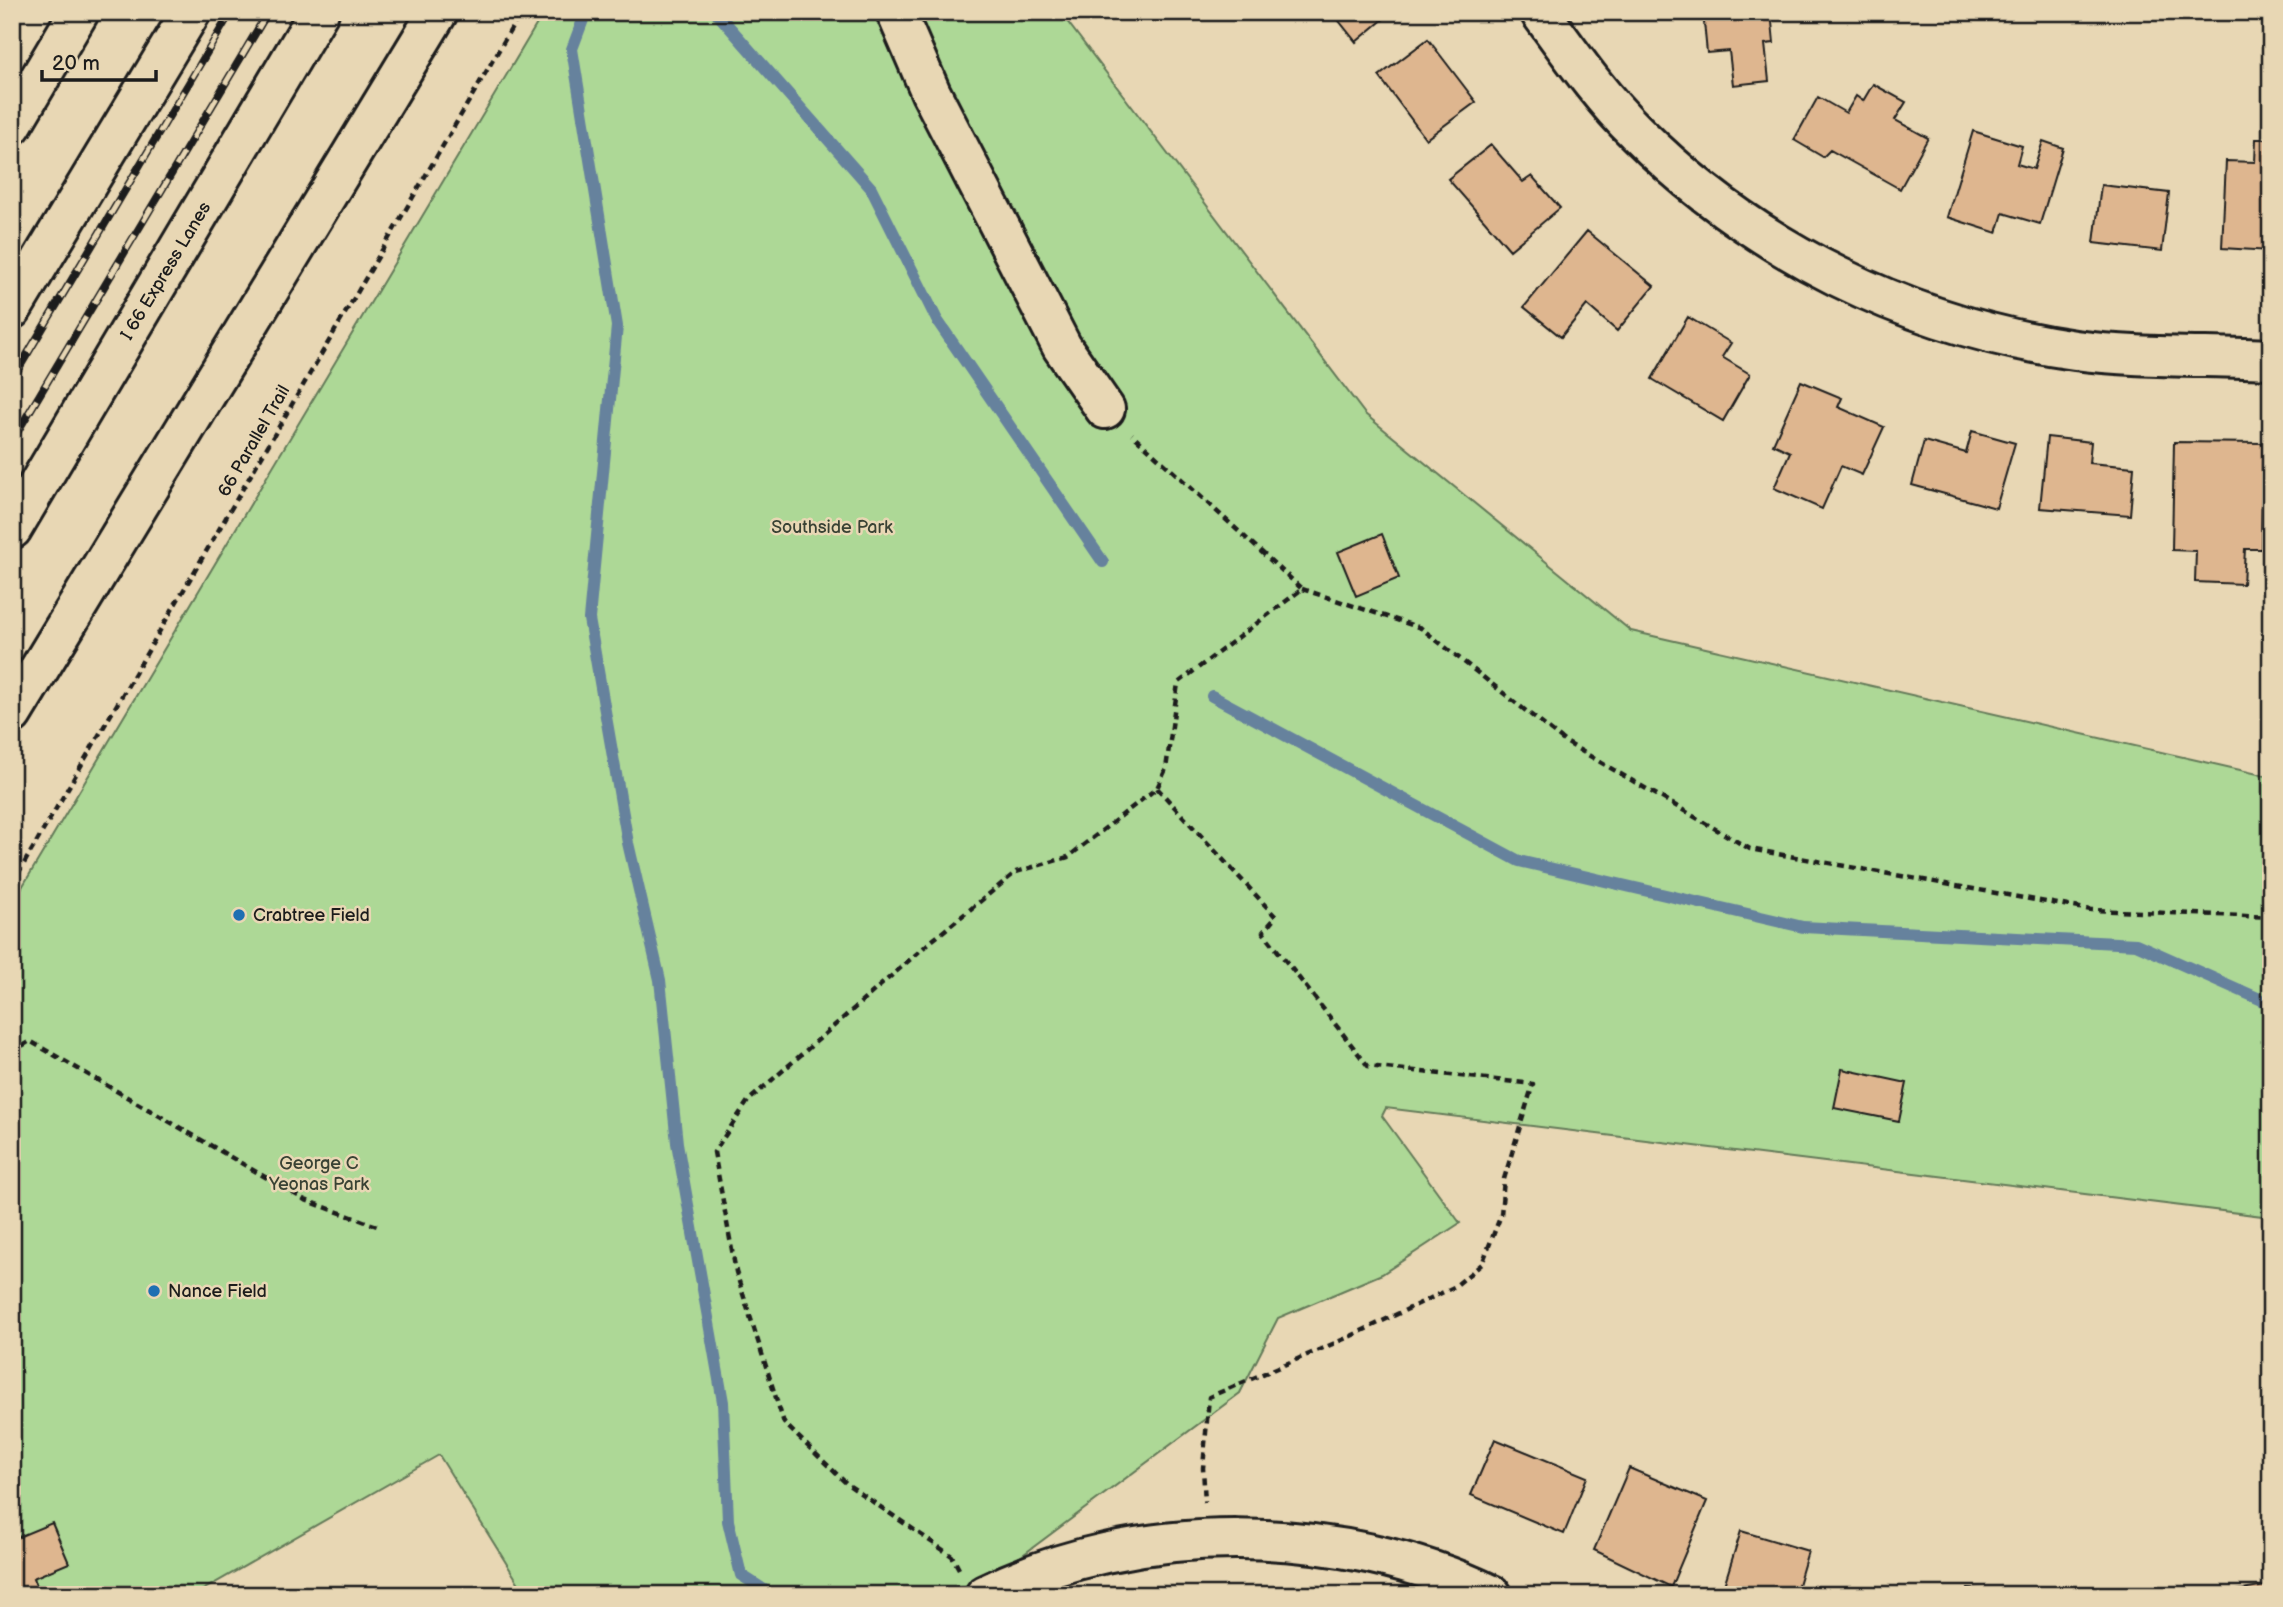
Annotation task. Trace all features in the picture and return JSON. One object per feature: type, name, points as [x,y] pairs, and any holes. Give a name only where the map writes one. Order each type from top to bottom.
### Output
[{"type":"main road","points":[[12,125],[79,12]]},
{"type":"main road","points":[[12,309],[191,12]]},
{"type":"main road","name":"I 66 Express Lanes","points":[[12,529],[319,12]]},
{"type":"main road","points":[[12,714],[438,12]]},
{"type":"main road","points":[[896,12],[931,93],[1062,346],[1105,409]]},
{"type":"main road","points":[[1540,12],[1634,131],[1697,188],[1764,237],[1833,276],[1910,310],[1992,335],[2077,350],[2271,359]]},
{"type":"main road","points":[[974,1585],[1145,1546],[1219,1539],[1297,1541],[1391,1557],[1465,1582],[1492,1595]]},
{"type":"path","name":"66 Parallel Trail","points":[[12,884],[521,12]]},
{"type":"path","points":[[1105,409],[1302,589],[1421,628],[1564,741],[1751,849],[2091,910],[2271,918]]},
{"type":"path","points":[[974,1585],[952,1556],[847,1483],[784,1423],[736,1272],[714,1152],[748,1101],[929,943],[1016,872],[1068,857],[1157,788],[1166,769],[1178,683],[1302,589]]},
{"type":"path","points":[[1157,788],[1276,917],[1263,932],[1368,1066],[1533,1084],[1504,1180],[1501,1216],[1482,1264],[1454,1287],[1349,1337],[1209,1397],[1203,1468],[1204,1500],[1219,1539]]},
{"type":"path","points":[[12,1052],[30,1041],[305,1200],[377,1226]]},
{"type":"green space","name":"Southside Park","points":[[544,12],[1060,12],[1365,414],[1631,631],[2271,777],[2271,1217],[1386,1108],[1382,1116],[1460,1223],[1382,1274],[1278,1318],[1240,1393],[969,1595],[526,1595],[439,1455],[194,1595],[12,1595],[12,904]]},
{"type":"building","points":[[1332,12],[1392,12],[1356,42]]},
{"type":"building","points":[[1703,12],[1771,12],[1774,43],[1765,44],[1769,81],[1733,85],[1729,51],[1707,53]]},
{"type":"building","points":[[1428,39],[1476,102],[1426,139],[1379,76]]},
{"type":"building","points":[[1873,84],[1906,102],[1895,120],[1928,138],[1900,189],[1830,150],[1823,157],[1794,140],[1818,97],[1846,113],[1856,96],[1863,101]]},
{"type":"building","points":[[1973,131],[2022,146],[2017,164],[2034,169],[2043,141],[2063,148],[2040,224],[2003,213],[1997,233],[1947,217]]},
{"type":"building","points":[[2256,139],[2271,139],[2271,251],[2222,248],[2226,161],[2255,162]]},
{"type":"building","points":[[1491,145],[1523,182],[1532,176],[1560,208],[1510,250],[1448,179]]},
{"type":"building","points":[[2101,185],[2169,193],[2162,251],[2094,243]]},
{"type":"building","points":[[1587,231],[1654,286],[1617,331],[1587,305],[1561,337],[1524,307]]},
{"type":"building","points":[[1688,317],[1731,343],[1722,357],[1750,374],[1723,421],[1652,379]]},
{"type":"building","points":[[1801,381],[1842,398],[1838,407],[1884,427],[1862,475],[1841,466],[1822,509],[1774,488],[1790,452],[1773,444]]},
{"type":"building","points":[[1972,431],[2015,443],[1996,508],[1912,485],[1924,441],[1966,453]]},
{"type":"building","points":[[2047,437],[2091,442],[2089,463],[2134,467],[2130,515],[2040,508]]},
{"type":"building","points":[[2174,442],[2263,443],[2261,549],[2245,549],[2243,584],[2195,582],[2196,551],[2172,550]]},
{"type":"building","points":[[1382,534],[1399,578],[1356,596],[1338,552]]},
{"type":"building","points":[[1842,1069],[1907,1083],[1899,1121],[1834,1108]]},
{"type":"building","points":[[1495,1439],[1587,1477],[1564,1534],[1471,1495]]},
{"type":"building","points":[[1629,1468],[1707,1501],[1671,1587],[1594,1550]]},
{"type":"building","points":[[52,1523],[69,1563],[33,1578],[40,1595],[12,1595],[12,1530],[16,1538]]},
{"type":"building","points":[[1741,1531],[1808,1551],[1795,1595],[1721,1595]]},
{"type":"building","points":[[2271,1585],[2271,1595],[2214,1595]]},
{"type":"building","points":[[1847,1588],[1884,1595],[1845,1595]]},
{"type":"building","points":[[1968,1589],[2044,1594],[1967,1595]]},
{"type":"waterway","points":[[586,12],[572,49],[617,326],[589,619],[628,843],[660,980],[677,1143],[723,1402],[728,1521],[741,1575],[772,1595]]},
{"type":"waterway","points":[[716,12],[871,188],[937,320],[1103,562]]},
{"type":"waterway","points":[[1212,696],[1519,861],[1803,927],[2136,944],[2271,1004]]},
{"type":"railway","points":[[12,380],[231,12]]},
{"type":"railway","points":[[12,441],[268,12]]},
{"type":"place","name":"Crabtree Field","points":[[239,915]]},
{"type":"place","name":"Nance Field","points":[[154,1291]]},
{"type":"park label","name":"George C Yeonas Park","points":[[319,1173]]}]
